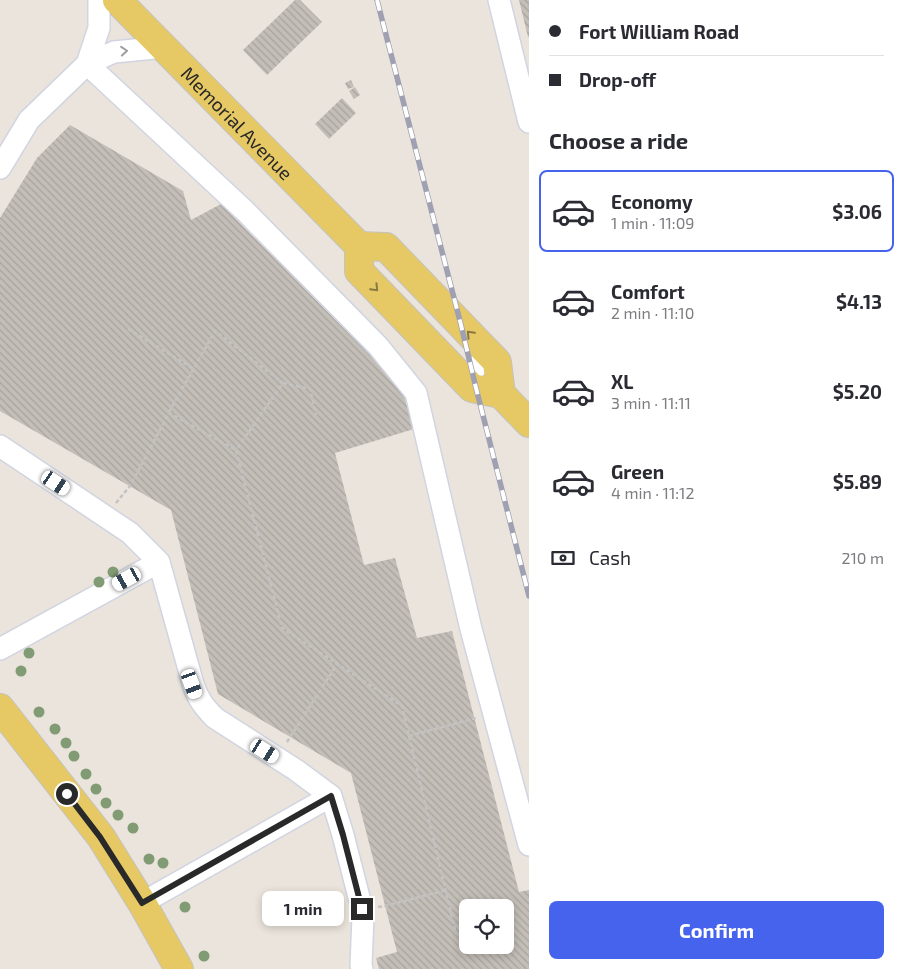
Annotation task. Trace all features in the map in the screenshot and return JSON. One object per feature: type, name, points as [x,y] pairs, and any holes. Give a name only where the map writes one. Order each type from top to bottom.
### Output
[{"type":"main road","name":"Memorial Avenue","points":[[117,0],[359,246]]},
{"type":"main road","points":[[501,394],[497,362],[386,247],[359,246],[359,271],[472,388],[501,394],[529,423]]},
{"type":"main road","points":[[0,708],[100,837],[142,903],[179,969]]},
{"type":"street","points":[[87,64],[100,28],[99,0]]},
{"type":"street","points":[[499,0],[529,122]]},
{"type":"street","points":[[0,168],[29,120],[87,64],[114,52],[165,48]]},
{"type":"street","points":[[87,64],[245,211],[378,346],[416,393],[472,630],[529,845]]},
{"type":"street","points":[[464,380],[489,354]]},
{"type":"street","points":[[0,446],[130,533],[159,562],[197,697],[215,718],[296,770],[331,796],[362,909],[362,969]]},
{"type":"street","points":[[0,649],[159,562]]},
{"type":"street","points":[[142,903],[331,796]]},
{"type":"path","points":[[128,329],[194,368]]},
{"type":"path","points":[[106,517],[130,486],[215,331],[283,384],[310,389],[316,415]]},
{"type":"path","points":[[236,450],[283,384]]},
{"type":"path","points":[[169,413],[236,450],[282,628],[402,706],[456,934]]},
{"type":"path","points":[[276,758],[337,664]]},
{"type":"path","points":[[409,736],[494,712]]},
{"type":"path","points":[[362,909],[385,906],[446,890]]},
{"type":"building","points":[[295,0],[300,0],[322,22],[267,75],[243,50]]},
{"type":"building","points":[[519,0],[529,0],[529,37],[528,37]]},
{"type":"building","points":[[351,80],[354,87],[348,89],[345,83]]},
{"type":"building","points":[[355,87],[360,95],[354,99],[349,91]]},
{"type":"building","points":[[342,98],[356,113],[329,139],[315,124]]},
{"type":"building","points":[[70,125],[183,191],[191,220],[221,204],[401,386],[414,429],[335,453],[364,565],[395,558],[417,638],[452,631],[519,892],[529,890],[529,969],[379,969],[376,958],[397,952],[351,773],[218,694],[171,510],[0,411],[0,218],[37,158]]},
{"type":"railway","points":[[377,0],[529,596]]},
{"type":"route","points":[[67,794],[100,837],[142,903],[331,796],[362,909]]}]
